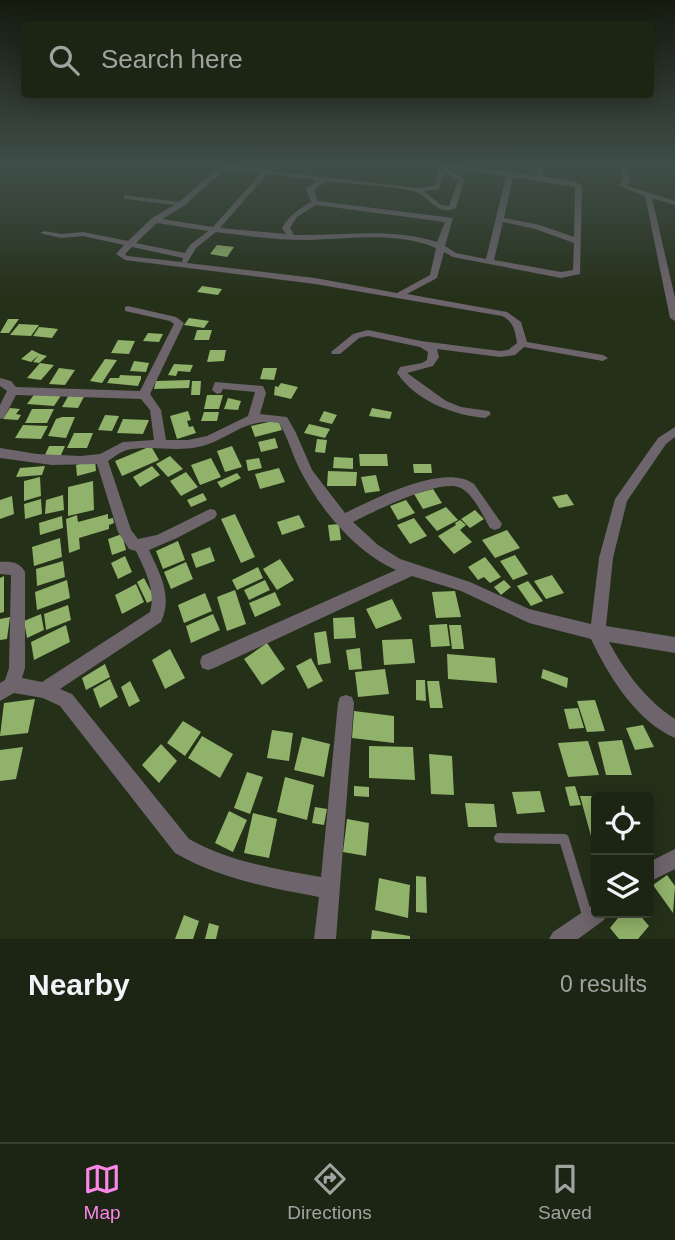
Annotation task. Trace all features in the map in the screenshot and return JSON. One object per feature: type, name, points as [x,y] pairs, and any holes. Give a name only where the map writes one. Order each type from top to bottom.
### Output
[{"type":"street","points":[[173,209],[155,220],[120,254],[125,258],[185,260],[504,314],[513,318],[520,326],[522,344]]},
{"type":"street","points":[[185,260],[193,247],[213,231],[233,209]]},
{"type":"street","points":[[292,237],[286,228],[289,221],[305,209]]},
{"type":"street","points":[[356,209],[450,220],[445,228],[434,276],[399,295]]},
{"type":"street","points":[[490,261],[501,209]]},
{"type":"street","points":[[155,220],[213,231],[292,237],[328,239],[375,234],[443,246],[453,256],[570,275],[577,272],[578,209]]},
{"type":"street","points":[[652,209],[675,318]]},
{"type":"street","points":[[499,219],[537,227],[577,242]]},
{"type":"street","points":[[44,233],[61,236],[83,234],[131,242],[185,260]]},
{"type":"street","points":[[128,309],[173,318],[179,323],[144,395]]},
{"type":"street","points":[[336,352],[356,336],[368,333],[421,344],[500,354],[511,354],[522,344]]},
{"type":"street","points":[[421,344],[433,351],[431,363],[404,369],[401,373],[404,377],[440,405],[460,413],[485,414]]},
{"type":"street","points":[[522,344],[603,358]]},
{"type":"street","points":[[0,382],[7,384],[13,391],[144,395],[150,399],[157,414],[160,443]]},
{"type":"street","points":[[217,390],[219,385],[226,383],[259,389],[261,393],[254,416]]},
{"type":"street","points":[[0,415],[13,391]]},
{"type":"street","points":[[0,453],[48,461],[101,459],[122,446],[195,443],[206,440],[254,416],[283,420],[290,429],[308,472],[344,520],[360,538],[393,564],[457,583],[528,615],[597,635],[622,636],[675,645]]},
{"type":"street","points":[[675,431],[662,441],[621,499],[606,558],[597,635],[618,675],[656,716],[675,729]]},
{"type":"street","points":[[101,459],[125,532],[134,545],[141,547],[210,514]]},
{"type":"street","points":[[344,520],[376,503],[413,489],[459,482],[467,485],[495,524]]},
{"type":"street","points":[[44,690],[156,617],[162,606],[159,591],[141,547]]},
{"type":"street","points":[[0,568],[10,567],[18,572],[17,668],[6,689],[44,690],[66,700],[182,846],[197,856],[225,867],[329,889]]},
{"type":"street","points":[[208,662],[409,570]]},
{"type":"street","points":[[325,939],[346,703]]},
{"type":"street","points":[[654,870],[675,859]]},
{"type":"street","points":[[560,939],[591,917]]},
{"type":"lane","points":[[499,838],[564,839],[591,911]]},
{"type":"building","points":[[217,245],[234,247],[227,257],[210,254]]},
{"type":"building","points":[[202,286],[222,289],[218,295],[197,292]]},
{"type":"building","points":[[189,318],[209,321],[204,328],[184,325]]},
{"type":"building","points":[[8,319],[19,319],[9,333],[0,333]]},
{"type":"building","points":[[19,324],[39,325],[31,336],[10,335]]},
{"type":"building","points":[[39,327],[58,329],[52,338],[33,336]]},
{"type":"building","points":[[197,330],[212,330],[209,340],[194,340]]},
{"type":"building","points":[[148,333],[163,334],[159,342],[143,341]]},
{"type":"building","points":[[118,340],[135,341],[129,354],[111,353]]},
{"type":"building","points":[[32,350],[47,356],[39,363],[33,362],[39,355],[31,362],[21,359]]},
{"type":"building","points":[[210,350],[226,350],[224,361],[207,362]]},
{"type":"building","points":[[105,359],[117,360],[102,383],[90,381]]},
{"type":"building","points":[[134,361],[149,363],[146,372],[130,371]]},
{"type":"building","points":[[40,363],[54,365],[41,380],[27,378]]},
{"type":"building","points":[[174,364],[193,365],[190,372],[178,371],[176,376],[168,375]]},
{"type":"building","points":[[59,368],[75,370],[65,385],[49,384]]},
{"type":"building","points":[[263,368],[277,368],[274,380],[260,379]]},
{"type":"building","points":[[120,375],[141,376],[141,379],[138,386],[107,383],[110,378],[119,378]]},
{"type":"building","points":[[190,380],[189,388],[154,389],[156,381]]},
{"type":"building","points":[[192,381],[201,381],[200,395],[191,395]]},
{"type":"building","points":[[281,383],[298,387],[291,399],[274,395],[275,386],[278,387]]},
{"type":"building","points":[[36,392],[62,394],[54,406],[27,404]]},
{"type":"building","points":[[70,393],[86,393],[78,408],[62,407]]},
{"type":"building","points":[[207,395],[223,395],[219,409],[204,409]]},
{"type":"building","points":[[228,398],[241,401],[238,410],[224,409]]},
{"type":"building","points":[[10,408],[20,409],[16,414],[21,415],[18,420],[3,419]]},
{"type":"building","points":[[372,408],[392,412],[390,419],[369,416]]},
{"type":"building","points":[[32,409],[54,409],[47,423],[25,423]]},
{"type":"building","points":[[188,411],[191,420],[187,421],[189,427],[193,426],[196,433],[177,439],[170,416]]},
{"type":"building","points":[[324,411],[337,415],[332,424],[319,421]]},
{"type":"building","points":[[204,412],[219,412],[217,421],[201,421]]},
{"type":"building","points":[[105,415],[119,416],[112,431],[98,430]]},
{"type":"building","points":[[75,417],[66,438],[48,436],[56,419]]},
{"type":"building","points":[[123,419],[149,420],[143,434],[117,433]]},
{"type":"building","points":[[278,420],[282,430],[255,437],[251,426]]},
{"type":"building","points":[[309,424],[330,429],[325,438],[304,433]]},
{"type":"building","points":[[23,425],[48,426],[41,439],[15,438]]},
{"type":"building","points":[[74,433],[93,433],[87,448],[67,448]]},
{"type":"building","points":[[275,438],[278,448],[261,452],[258,442]]},
{"type":"building","points":[[317,439],[327,440],[325,453],[315,452]]},
{"type":"building","points":[[49,446],[65,446],[61,455],[45,455]]},
{"type":"building","points":[[151,446],[159,460],[122,476],[115,461]]},
{"type":"building","points":[[232,446],[242,467],[225,472],[217,451]]},
{"type":"building","points":[[359,454],[387,454],[388,466],[360,466]]},
{"type":"building","points":[[170,456],[183,469],[168,477],[156,464]]},
{"type":"building","points":[[334,457],[353,458],[353,469],[333,468]]},
{"type":"building","points":[[211,458],[221,477],[200,485],[191,465]]},
{"type":"building","points":[[259,458],[262,468],[248,471],[246,460]]},
{"type":"building","points":[[95,460],[96,471],[77,476],[76,465]]},
{"type":"building","points":[[413,464],[431,464],[432,473],[414,473]]},
{"type":"building","points":[[45,466],[42,475],[16,477],[20,468]]},
{"type":"building","points":[[152,466],[160,475],[140,487],[133,477]]},
{"type":"building","points":[[279,468],[285,482],[260,489],[255,474]]},
{"type":"building","points":[[328,471],[357,472],[356,486],[327,486]]},
{"type":"building","points":[[186,472],[198,487],[181,496],[170,481]]},
{"type":"building","points":[[237,473],[241,478],[221,488],[217,482]]},
{"type":"building","points":[[376,475],[380,491],[365,493],[361,477]]},
{"type":"building","points":[[40,477],[41,496],[24,501],[24,481]]},
{"type":"building","points":[[93,481],[94,510],[68,516],[68,487]]},
{"type":"building","points":[[433,489],[442,503],[423,509],[414,494]]},
{"type":"building","points":[[203,493],[207,500],[191,507],[187,500]]},
{"type":"building","points":[[567,494],[574,505],[559,508],[552,497]]},
{"type":"building","points":[[63,495],[64,510],[45,514],[46,500]]},
{"type":"building","points":[[12,496],[14,514],[0,519],[0,500]]},
{"type":"building","points":[[41,499],[42,514],[25,519],[24,504]]},
{"type":"building","points":[[406,500],[415,513],[398,520],[390,506]]},
{"type":"building","points":[[446,507],[458,520],[437,531],[425,517]]},
{"type":"building","points":[[475,510],[484,519],[470,528],[461,519]]},
{"type":"building","points":[[108,514],[108,519],[113,518],[114,523],[109,525],[109,529],[79,538],[80,549],[69,553],[66,519],[77,515],[78,522]]},
{"type":"building","points":[[235,514],[255,557],[241,563],[221,519]]},
{"type":"building","points":[[299,515],[305,527],[282,535],[277,522]]},
{"type":"building","points":[[62,516],[63,528],[40,535],[39,523]]},
{"type":"building","points":[[414,518],[427,536],[410,544],[397,525]]},
{"type":"building","points":[[460,520],[466,525],[460,530],[472,542],[454,554],[438,536]]},
{"type":"building","points":[[339,524],[341,540],[330,541],[328,525]]},
{"type":"building","points":[[507,530],[520,548],[495,558],[482,540]]},
{"type":"building","points":[[122,534],[126,550],[112,555],[108,539]]},
{"type":"building","points":[[60,538],[62,557],[34,566],[32,547]]},
{"type":"building","points":[[178,541],[185,560],[163,569],[156,551]]},
{"type":"building","points":[[210,547],[215,561],[196,568],[191,554]]},
{"type":"building","points":[[515,555],[528,574],[513,580],[500,561]]},
{"type":"building","points":[[125,556],[132,572],[118,579],[111,563]]},
{"type":"building","points":[[485,557],[501,577],[490,583],[484,577],[478,580],[468,567]]},
{"type":"building","points":[[280,559],[294,580],[277,590],[263,569]]},
{"type":"building","points":[[63,561],[65,577],[37,586],[36,569]]},
{"type":"building","points":[[186,562],[193,579],[171,589],[164,572]]},
{"type":"building","points":[[258,567],[263,578],[237,590],[232,580]]},
{"type":"building","points":[[552,575],[564,593],[546,599],[534,581]]},
{"type":"building","points":[[4,576],[4,612],[0,613],[0,578]]},
{"type":"building","points":[[144,578],[155,599],[147,603],[137,582]]},
{"type":"building","points":[[67,580],[70,598],[37,610],[35,592]]},
{"type":"building","points":[[265,580],[270,590],[249,600],[244,590]]},
{"type":"building","points":[[504,580],[511,587],[501,595],[494,587]]},
{"type":"building","points":[[528,581],[543,601],[531,606],[517,586]]},
{"type":"building","points":[[136,584],[144,602],[122,614],[115,595]]},
{"type":"building","points":[[235,590],[246,624],[227,631],[217,597]]},
{"type":"building","points":[[455,591],[461,617],[436,618],[432,592]]},
{"type":"building","points":[[275,592],[281,605],[255,617],[249,603]]},
{"type":"building","points":[[205,593],[212,611],[184,623],[178,605]]},
{"type":"building","points":[[392,599],[402,619],[376,629],[366,609]]},
{"type":"building","points":[[68,605],[71,620],[46,630],[44,614]]},
{"type":"building","points":[[41,614],[44,630],[27,638],[24,621]]},
{"type":"building","points":[[213,614],[220,630],[191,643],[186,626]]},
{"type":"building","points":[[10,617],[7,639],[0,640],[0,619]]},
{"type":"building","points":[[354,617],[356,638],[334,639],[333,618]]},
{"type":"building","points":[[447,624],[450,646],[431,647],[429,625]]},
{"type":"building","points":[[66,625],[70,642],[34,660],[31,642]]},
{"type":"building","points":[[449,625],[461,625],[464,649],[452,649]]},
{"type":"building","points":[[326,631],[331,663],[318,665],[314,633]]},
{"type":"building","points":[[412,639],[415,663],[384,665],[382,640]]},
{"type":"building","points":[[267,643],[285,669],[262,685],[244,659]]},
{"type":"building","points":[[360,648],[362,669],[349,670],[346,650]]},
{"type":"building","points":[[170,649],[185,678],[165,689],[152,660]]},
{"type":"building","points":[[447,654],[495,658],[497,683],[448,679]]},
{"type":"building","points":[[311,658],[323,681],[308,689],[296,666]]},
{"type":"building","points":[[105,664],[110,677],[86,690],[82,678]]},
{"type":"building","points":[[385,669],[389,694],[358,697],[355,672]]},
{"type":"building","points":[[543,669],[568,678],[567,688],[541,678]]},
{"type":"building","points":[[110,679],[118,697],[100,708],[93,689]]},
{"type":"building","points":[[416,680],[425,680],[426,701],[416,700]]},
{"type":"building","points":[[130,681],[140,701],[129,707],[121,687]]},
{"type":"building","points":[[427,681],[439,681],[443,708],[430,708]]},
{"type":"building","points":[[35,699],[28,733],[0,736],[4,703]]},
{"type":"building","points":[[595,700],[605,731],[587,732],[577,701]]},
{"type":"building","points":[[578,708],[584,728],[569,729],[564,709]]},
{"type":"building","points":[[354,711],[394,716],[394,743],[352,738]]},
{"type":"building","points":[[183,721],[201,732],[185,756],[167,743]]},
{"type":"building","points":[[643,725],[654,747],[635,750],[626,728]]},
{"type":"building","points":[[272,730],[293,733],[289,761],[267,758]]},
{"type":"building","points":[[202,736],[233,754],[220,778],[188,758]]},
{"type":"building","points":[[302,737],[330,744],[324,777],[294,770]]},
{"type":"building","points":[[622,740],[632,775],[606,775],[598,742]]},
{"type":"building","points":[[588,741],[599,775],[568,777],[558,743]]},
{"type":"building","points":[[161,744],[177,761],[159,783],[142,765]]},
{"type":"building","points":[[369,746],[413,747],[415,780],[369,778]]},
{"type":"building","points":[[23,747],[16,779],[0,781],[0,750]]},
{"type":"building","points":[[429,754],[452,756],[454,795],[431,794]]},
{"type":"building","points":[[247,772],[263,777],[250,814],[234,808]]},
{"type":"building","points":[[285,777],[314,785],[307,820],[277,812]]},
{"type":"building","points":[[354,786],[369,787],[369,797],[354,796]]},
{"type":"building","points":[[575,786],[581,805],[570,806],[565,787]]},
{"type":"building","points":[[540,791],[545,812],[517,814],[512,792]]},
{"type":"building","points":[[580,796],[591,796],[591,836]]},
{"type":"building","points":[[465,803],[494,804],[497,827],[468,827]]},
{"type":"building","points":[[315,807],[327,809],[324,825],[312,823]]},
{"type":"building","points":[[229,811],[247,820],[233,852],[215,843]]},
{"type":"building","points":[[253,813],[277,819],[269,858],[244,853]]},
{"type":"building","points":[[347,819],[369,823],[366,856],[343,852]]},
{"type":"building","points":[[667,875],[675,886],[673,913],[654,886]]},
{"type":"building","points":[[416,876],[426,877],[427,913],[416,912]]},
{"type":"building","points":[[379,878],[410,885],[408,918],[375,910]]},
{"type":"building","points":[[184,915],[199,921],[193,939],[175,939]]},
{"type":"building","points":[[618,918],[642,918],[649,926],[638,939],[619,939],[610,928]]},
{"type":"building","points":[[209,923],[219,926],[216,939],[205,939]]},
{"type":"building","points":[[372,930],[410,936],[410,939],[371,939]]}]
